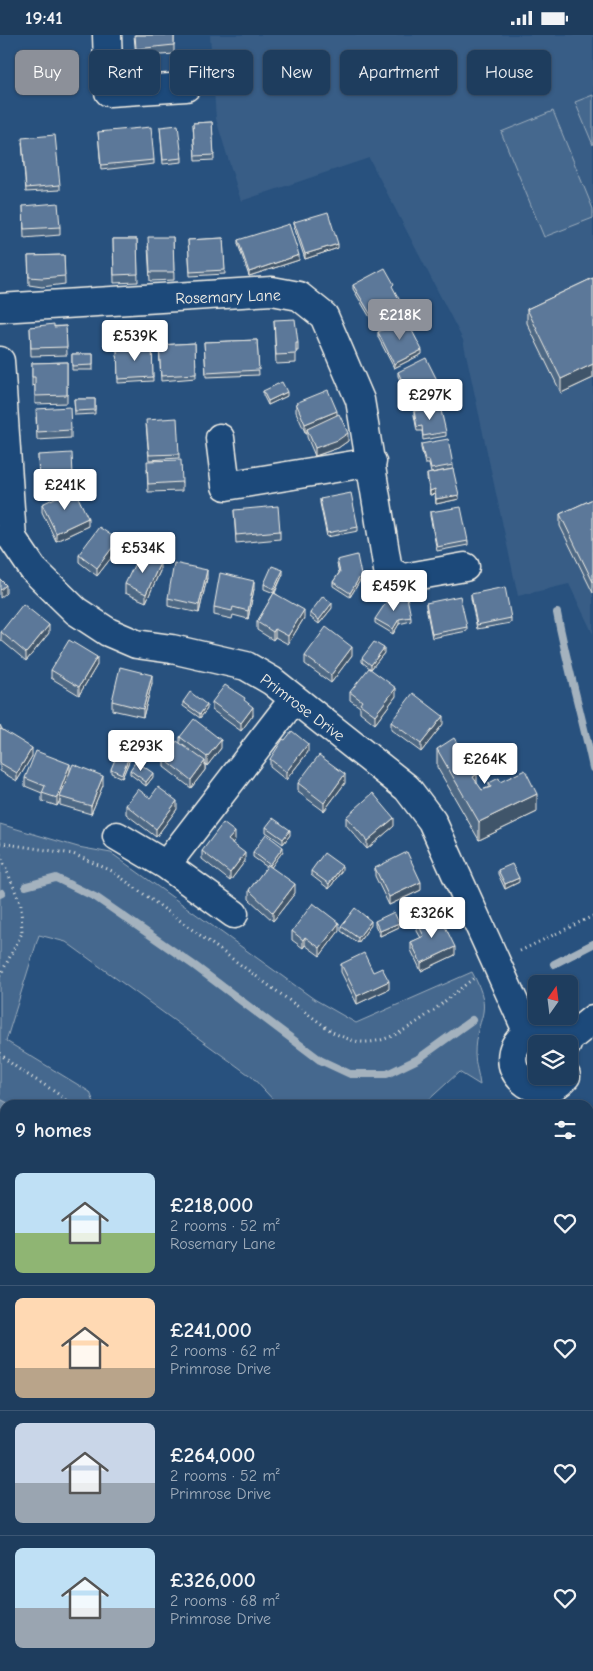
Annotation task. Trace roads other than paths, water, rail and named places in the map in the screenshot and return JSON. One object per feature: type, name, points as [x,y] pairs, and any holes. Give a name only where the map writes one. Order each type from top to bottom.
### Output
[{"type":"street","points":[[107,35],[109,92],[170,88]]},
{"type":"street","name":"Rosemary Lane","points":[[0,308],[272,291],[299,296],[324,316],[360,400],[372,462],[388,570],[403,578],[465,567]]},
{"type":"street","name":"Primrose Drive","points":[[0,361],[6,542],[51,589],[76,611],[108,632],[136,644],[172,649],[246,666],[272,681],[407,788],[432,821],[498,963],[528,1033]]},
{"type":"street","points":[[220,438],[226,486],[372,462]]},
{"type":"street","points":[[166,865],[294,699]]},
{"type":"street","points":[[117,836],[166,865],[234,914]]},
{"type":"street","points":[[576,1035],[593,1019]]},
{"type":"street","points":[[556,1085],[542,1089],[529,1086],[519,1078],[513,1066],[512,1053],[518,1041],[528,1033],[538,1029],[548,1029],[559,1035]]},
{"type":"waterway","points":[[557,613],[593,768]]},
{"type":"waterway","points":[[26,886],[56,878],[97,898],[195,966],[320,1060],[350,1074],[387,1074],[418,1059],[472,1020]]},
{"type":"waterway","points":[[554,964],[593,944]]}]
